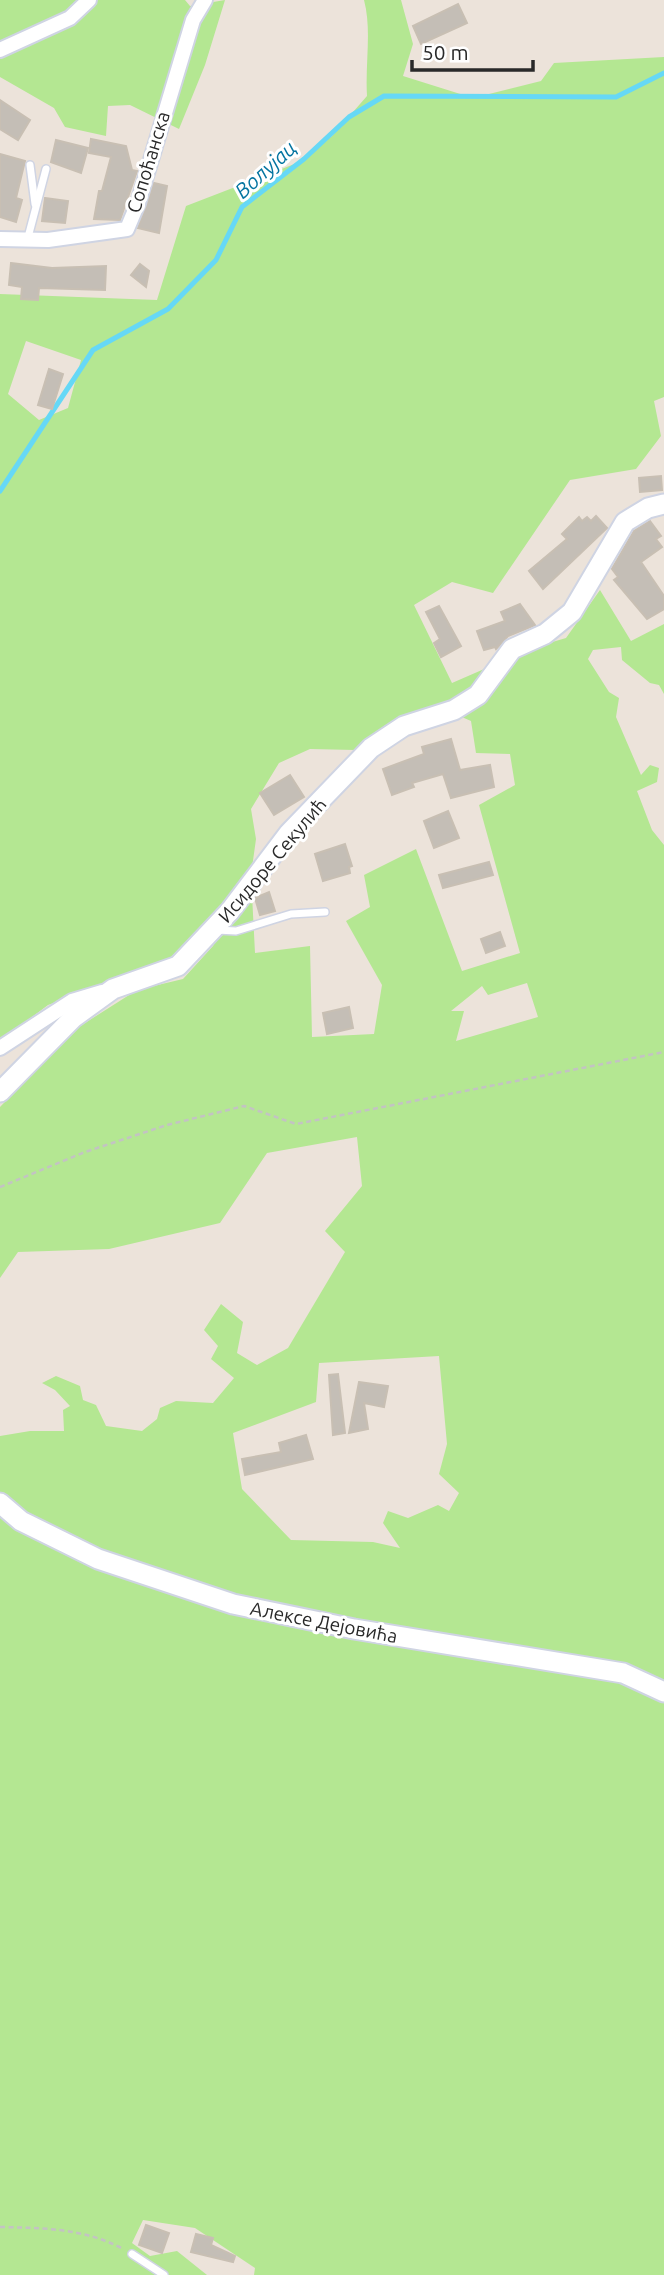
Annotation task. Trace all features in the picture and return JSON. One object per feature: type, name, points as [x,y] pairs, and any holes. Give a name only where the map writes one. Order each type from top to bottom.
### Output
[{"type":"street","points":[[0,50],[70,18],[89,0]]},
{"type":"street","name":"Сопоћанска","points":[[0,239],[27,242],[127,229],[138,203],[193,20],[205,0]]},
{"type":"street","name":"Исидоре Секулић","points":[[0,1048],[72,1001],[178,966],[212,930],[289,833],[371,748],[404,726],[454,710],[478,695],[512,649],[545,634],[572,612],[625,522],[648,508],[664,504]]},
{"type":"street","name":"Исидоре Секулић","points":[[0,1092],[73,1018],[113,989]]},
{"type":"street","name":"Алексе Дејовића","points":[[0,1503],[20,1521],[98,1559],[233,1604],[367,1632],[623,1673],[664,1692]]},
{"type":"lane","points":[[30,165],[36,208]]},
{"type":"lane","points":[[27,242],[46,169]]},
{"type":"lane","points":[[212,930],[236,931],[291,914],[325,912]]},
{"type":"lane","points":[[132,2254],[164,2275]]},
{"type":"path","points":[[0,1187],[85,1152],[167,1125],[244,1107],[296,1124],[664,1052]]},
{"type":"path","points":[[0,2227],[77,2232],[107,2240],[132,2254]]},
{"type":"green space","points":[[0,0],[185,0],[190,6],[225,0],[205,65],[179,129],[130,105],[108,106],[106,136],[65,127],[54,108],[0,77]]},
{"type":"green space","points":[[364,0],[401,0],[413,44],[403,76],[473,98],[541,81],[554,63],[664,57],[664,397],[654,401],[661,436],[636,469],[570,480],[493,593],[452,582],[414,605],[452,683],[532,648],[566,638],[600,590],[631,641],[664,624],[664,694],[659,685],[650,683],[622,660],[621,647],[593,650],[588,659],[609,692],[619,698],[616,717],[641,775],[650,765],[659,768],[657,782],[637,791],[652,830],[664,845],[664,2275],[254,2275],[255,2268],[195,2228],[143,2220],[132,2243],[150,2256],[177,2251],[207,2275],[0,2275],[0,1436],[30,1431],[64,1431],[63,1410],[70,1406],[55,1390],[42,1383],[56,1376],[80,1386],[83,1400],[96,1405],[106,1426],[142,1431],[157,1419],[160,1408],[176,1401],[213,1403],[234,1378],[211,1359],[218,1346],[204,1330],[221,1304],[243,1322],[237,1353],[257,1365],[288,1348],[345,1252],[325,1231],[362,1186],[357,1137],[267,1153],[220,1223],[109,1249],[18,1252],[0,1278],[0,1107],[74,1030],[137,990],[183,979],[213,946],[249,878],[166,962],[48,1005],[0,1041],[0,294],[157,300],[186,206],[297,163],[332,136],[367,96]],"holes":[[[26,341],[81,360],[68,408],[39,420],[8,394]],[[441,708],[471,721],[476,753],[510,754],[515,785],[479,805],[520,953],[462,971],[416,849],[364,875],[370,907],[346,921],[382,985],[374,1034],[312,1037],[310,946],[255,953],[251,875],[256,839],[251,809],[279,763],[310,749],[355,750]],[[527,983],[538,1017],[456,1041],[464,1011],[451,1011],[482,986],[488,995]],[[439,1356],[447,1444],[439,1474],[459,1493],[449,1511],[438,1505],[408,1518],[388,1511],[383,1523],[400,1548],[373,1542],[291,1540],[242,1489],[233,1433],[316,1402],[319,1363]]]},
{"type":"building","points":[[458,4],[467,23],[421,44],[413,26]]},
{"type":"building","points":[[0,100],[30,120],[18,140],[0,129]]},
{"type":"building","points":[[91,139],[126,146],[132,170],[137,171],[120,220],[94,219],[99,191],[102,191],[111,157],[89,153]]},
{"type":"building","points":[[56,140],[88,148],[81,173],[51,162]]},
{"type":"building","points":[[0,154],[25,161],[16,198],[22,200],[16,222],[0,217]]},
{"type":"building","points":[[154,183],[167,186],[159,233],[138,228]]},
{"type":"building","points":[[45,198],[68,201],[65,223],[42,221]]},
{"type":"building","points":[[11,263],[52,268],[106,266],[105,290],[39,288],[38,300],[21,299],[22,287],[9,285]]},
{"type":"building","points":[[140,264],[149,271],[146,287],[131,275]]},
{"type":"building","points":[[49,369],[63,374],[52,409],[38,405]]},
{"type":"building","points":[[661,476],[662,490],[640,492],[639,478]]},
{"type":"building","points":[[596,516],[607,528],[543,589],[529,571],[567,539],[562,534],[579,517],[582,521],[587,517],[591,521]]},
{"type":"building","points":[[650,521],[661,536],[656,539],[662,547],[641,562],[664,596],[664,609],[647,619],[614,580],[618,577],[612,569],[634,531]]},
{"type":"building","points":[[520,604],[535,625],[508,636],[496,649],[484,650],[477,631],[505,621],[501,612]]},
{"type":"building","points":[[439,606],[461,646],[441,657],[434,643],[440,639],[426,612]]},
{"type":"building","points":[[451,739],[460,770],[490,765],[494,787],[451,798],[443,774],[412,783],[414,787],[392,795],[383,769],[424,754],[422,747]]},
{"type":"building","points":[[290,775],[304,797],[274,815],[260,793]]},
{"type":"building","points":[[448,811],[459,838],[434,848],[424,821]]},
{"type":"building","points":[[345,844],[352,866],[349,867],[350,873],[323,881],[315,854]]},
{"type":"building","points":[[489,862],[493,875],[443,888],[439,875]]},
{"type":"building","points":[[269,892],[275,911],[260,915],[255,898]]},
{"type":"building","points":[[500,932],[505,946],[486,953],[481,939]]},
{"type":"building","points":[[349,1007],[353,1028],[327,1034],[323,1013]]},
{"type":"building","points":[[338,1374],[345,1433],[333,1435],[329,1375]]},
{"type":"building","points":[[359,1382],[388,1386],[384,1407],[364,1403],[368,1429],[349,1433]]},
{"type":"building","points":[[306,1435],[313,1459],[245,1475],[242,1459],[281,1452],[279,1443]]},
{"type":"building","points":[[146,2225],[169,2233],[162,2253],[139,2245]]},
{"type":"building","points":[[196,2234],[213,2238],[211,2245],[235,2256],[233,2262],[191,2252]]},
{"type":"waterway","name":"Волујац","points":[[0,491],[93,350],[168,309],[216,260],[242,207],[304,159],[349,117],[384,96],[616,97],[664,73]]}]
